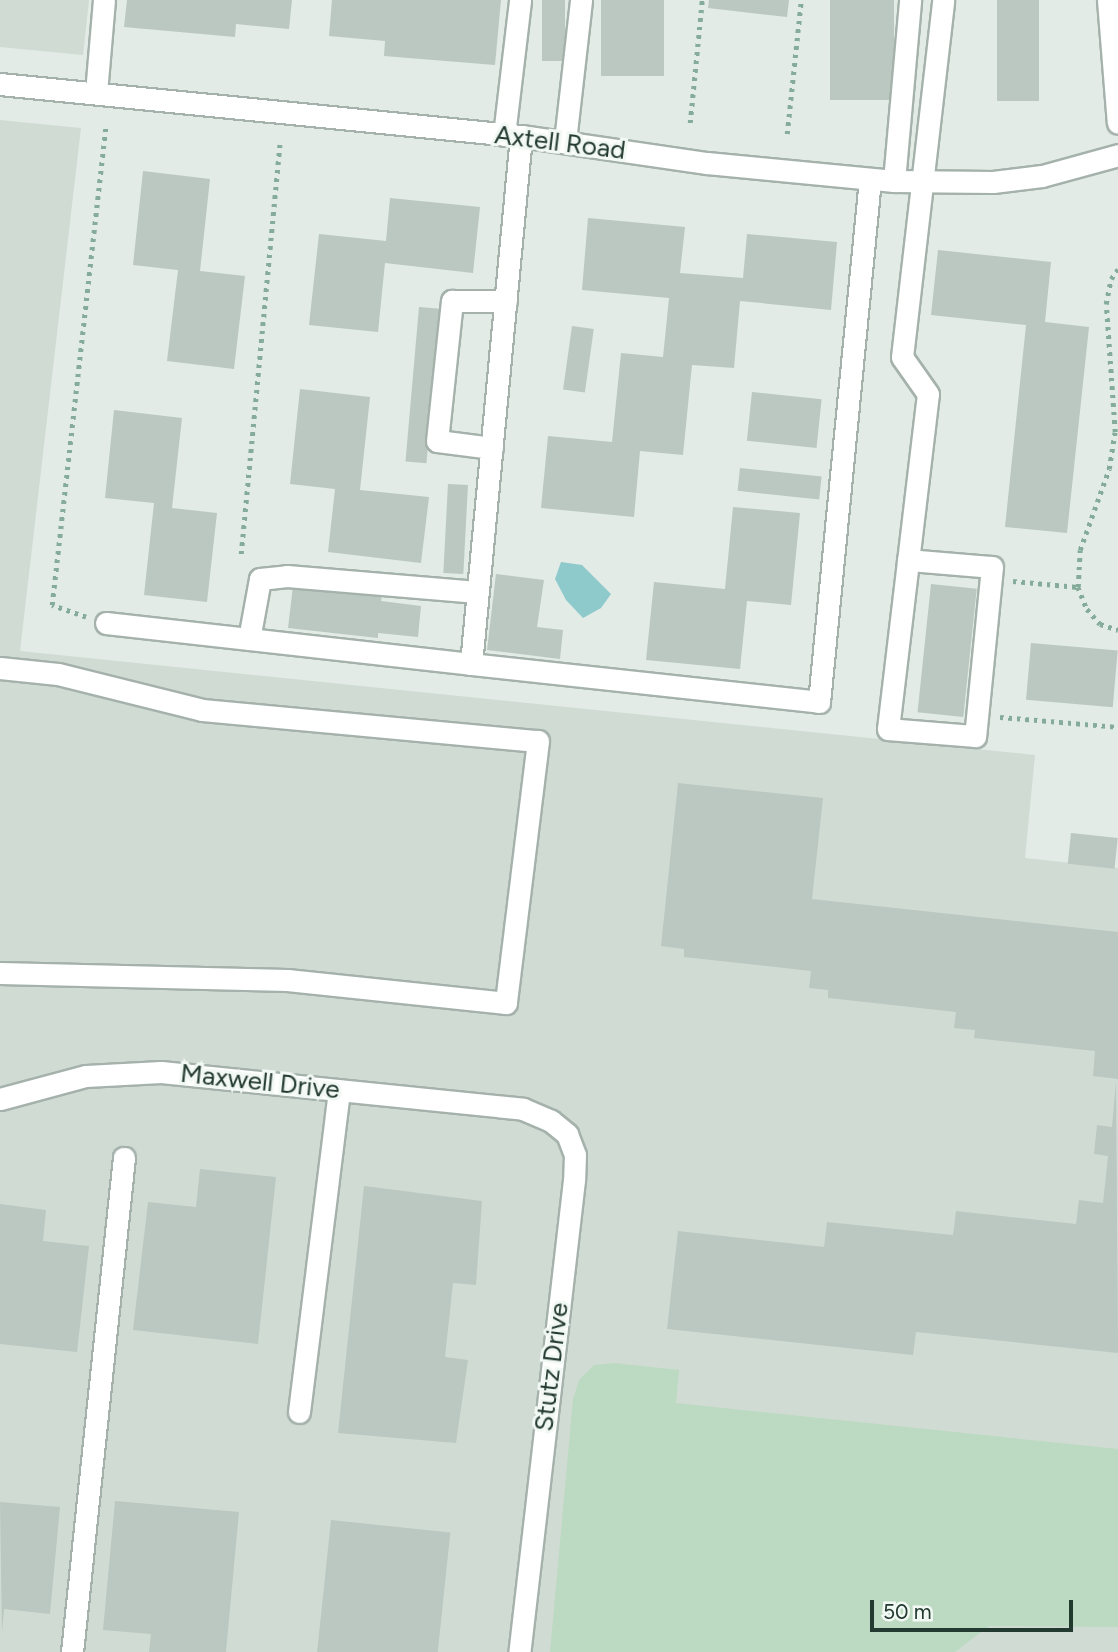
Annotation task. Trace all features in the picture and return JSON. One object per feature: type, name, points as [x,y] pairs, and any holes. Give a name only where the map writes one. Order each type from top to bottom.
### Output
[{"type":"street","points":[[96,93],[104,0]]},
{"type":"street","points":[[471,664],[506,302],[520,0]]},
{"type":"street","points":[[565,141],[581,0]]},
{"type":"street","points":[[894,181],[910,0]]},
{"type":"street","points":[[908,560],[992,567],[975,736],[888,730],[908,560],[928,394],[902,357],[943,0]]},
{"type":"street","points":[[1108,0],[1118,123]]},
{"type":"street","name":"Axtell Road","points":[[0,84],[565,141],[707,163],[923,183],[993,183],[1042,176],[1118,155]]},
{"type":"street","points":[[106,623],[819,702],[870,179]]},
{"type":"street","points":[[492,448],[438,441],[452,300],[506,302]]},
{"type":"street","points":[[248,639],[260,579],[287,576],[477,592]]},
{"type":"street","points":[[0,668],[58,674],[202,710],[538,741],[506,1003],[287,980],[0,973]]},
{"type":"street","name":"Maxwell Drive","points":[[0,1099],[86,1076],[129,1071],[523,1109]]},
{"type":"street","points":[[299,1412],[339,1090]]},
{"type":"street","name":"Stutz Drive","points":[[519,1652],[575,1155],[567,1135],[551,1121],[523,1109]]},
{"type":"street","points":[[72,1652],[124,1158]]},
{"type":"path","points":[[690,123],[702,0]]},
{"type":"path","points":[[787,134],[801,0]]},
{"type":"path","points":[[106,127],[52,605],[106,623]]},
{"type":"path","points":[[241,554],[280,145]]},
{"type":"path","points":[[1118,269],[1111,279],[1106,304],[1115,432],[1110,469],[1080,550],[1078,587],[1087,609],[1100,624],[1118,630]]},
{"type":"path","points":[[991,579],[1078,587]]},
{"type":"path","points":[[977,715],[1118,727]]},
{"type":"shaded area","points":[[0,0],[89,0],[83,55],[0,47]]},
{"type":"shaded area","points":[[0,120],[81,128],[20,651],[1035,755],[1025,858],[1118,868],[1118,1652],[0,1652]]},
{"type":"green space","points":[[614,1363],[679,1370],[676,1403],[1118,1449],[1118,1627],[989,1626],[955,1652],[550,1652],[573,1399],[579,1380],[594,1365]]},
{"type":"water","points":[[561,562],[582,565],[611,594],[601,608],[583,618],[566,600],[555,579]]},
{"type":"building","points":[[127,0],[292,0],[289,29],[236,24],[235,37],[124,27]]},
{"type":"building","points":[[332,0],[501,0],[495,65],[384,56],[385,41],[329,36]]},
{"type":"building","points":[[542,0],[565,0],[565,61],[542,61]]},
{"type":"building","points":[[601,0],[664,0],[664,76],[601,76]]},
{"type":"building","points":[[709,0],[789,0],[787,17],[708,8]]},
{"type":"building","points":[[830,0],[894,0],[894,100],[830,100]]},
{"type":"building","points":[[997,0],[1039,0],[1039,101],[997,101]]},
{"type":"building","points":[[143,171],[210,179],[200,271],[245,276],[234,369],[167,361],[178,270],[133,265]]},
{"type":"building","points":[[390,198],[480,207],[473,273],[385,263],[378,332],[309,325],[319,234],[386,241]]},
{"type":"building","points":[[588,218],[685,227],[680,273],[743,278],[747,234],[837,242],[831,310],[740,301],[734,368],[692,365],[683,455],[640,451],[634,517],[541,508],[548,436],[612,442],[621,353],[663,357],[669,298],[582,290]]},
{"type":"building","points":[[938,250],[1051,262],[1045,322],[1089,327],[1067,533],[1005,527],[1026,325],[931,315]]},
{"type":"building","points":[[419,307],[440,309],[426,463],[405,461]]},
{"type":"building","points":[[572,326],[594,329],[585,392],[563,389]]},
{"type":"building","points":[[300,389],[370,397],[360,490],[429,497],[421,563],[328,552],[335,489],[290,484]]},
{"type":"building","points":[[752,392],[822,399],[816,448],[747,441]]},
{"type":"building","points":[[114,410],[182,418],[172,508],[217,513],[207,602],[144,595],[154,503],[105,498]]},
{"type":"building","points":[[740,468],[822,477],[819,499],[738,491]]},
{"type":"building","points":[[448,484],[468,485],[463,574],[443,573]]},
{"type":"building","points":[[733,507],[800,513],[791,605],[747,601],[740,669],[646,660],[654,582],[725,589]]},
{"type":"building","points":[[496,574],[544,580],[537,627],[563,630],[560,659],[487,650]]},
{"type":"building","points":[[931,584],[977,589],[963,717],[918,712]]},
{"type":"building","points":[[293,586],[382,596],[381,601],[421,606],[418,637],[378,633],[378,638],[288,628]]},
{"type":"building","points":[[1031,643],[1118,651],[1113,707],[1026,700]]},
{"type":"building","points":[[678,783],[823,798],[812,899],[1118,932],[1118,1079],[1093,1076],[1095,1051],[974,1038],[975,1030],[954,1028],[956,1012],[828,998],[828,990],[809,988],[811,971],[684,957],[684,949],[661,946]]},
{"type":"building","points":[[1071,833],[1118,838],[1115,869],[1068,864]]},
{"type":"building","points":[[1116,1081],[1118,1353],[916,1332],[913,1355],[667,1329],[678,1231],[824,1247],[827,1222],[953,1235],[956,1211],[1076,1224],[1079,1200],[1103,1203],[1108,1156],[1094,1154],[1097,1125],[1112,1127]]},
{"type":"building","points":[[200,1169],[276,1177],[258,1344],[133,1330],[148,1202],[196,1207]]},
{"type":"building","points":[[364,1186],[482,1201],[476,1285],[453,1283],[445,1357],[468,1360],[456,1443],[338,1433]]},
{"type":"building","points":[[0,1204],[46,1210],[43,1241],[89,1246],[77,1352],[0,1344]]},
{"type":"building","points":[[115,1501],[239,1512],[226,1652],[149,1652],[151,1634],[103,1630]]},
{"type":"building","points":[[0,1502],[60,1507],[50,1614],[4,1609],[2,1633]]},
{"type":"building","points":[[331,1520],[450,1533],[438,1652],[317,1652]]}]
